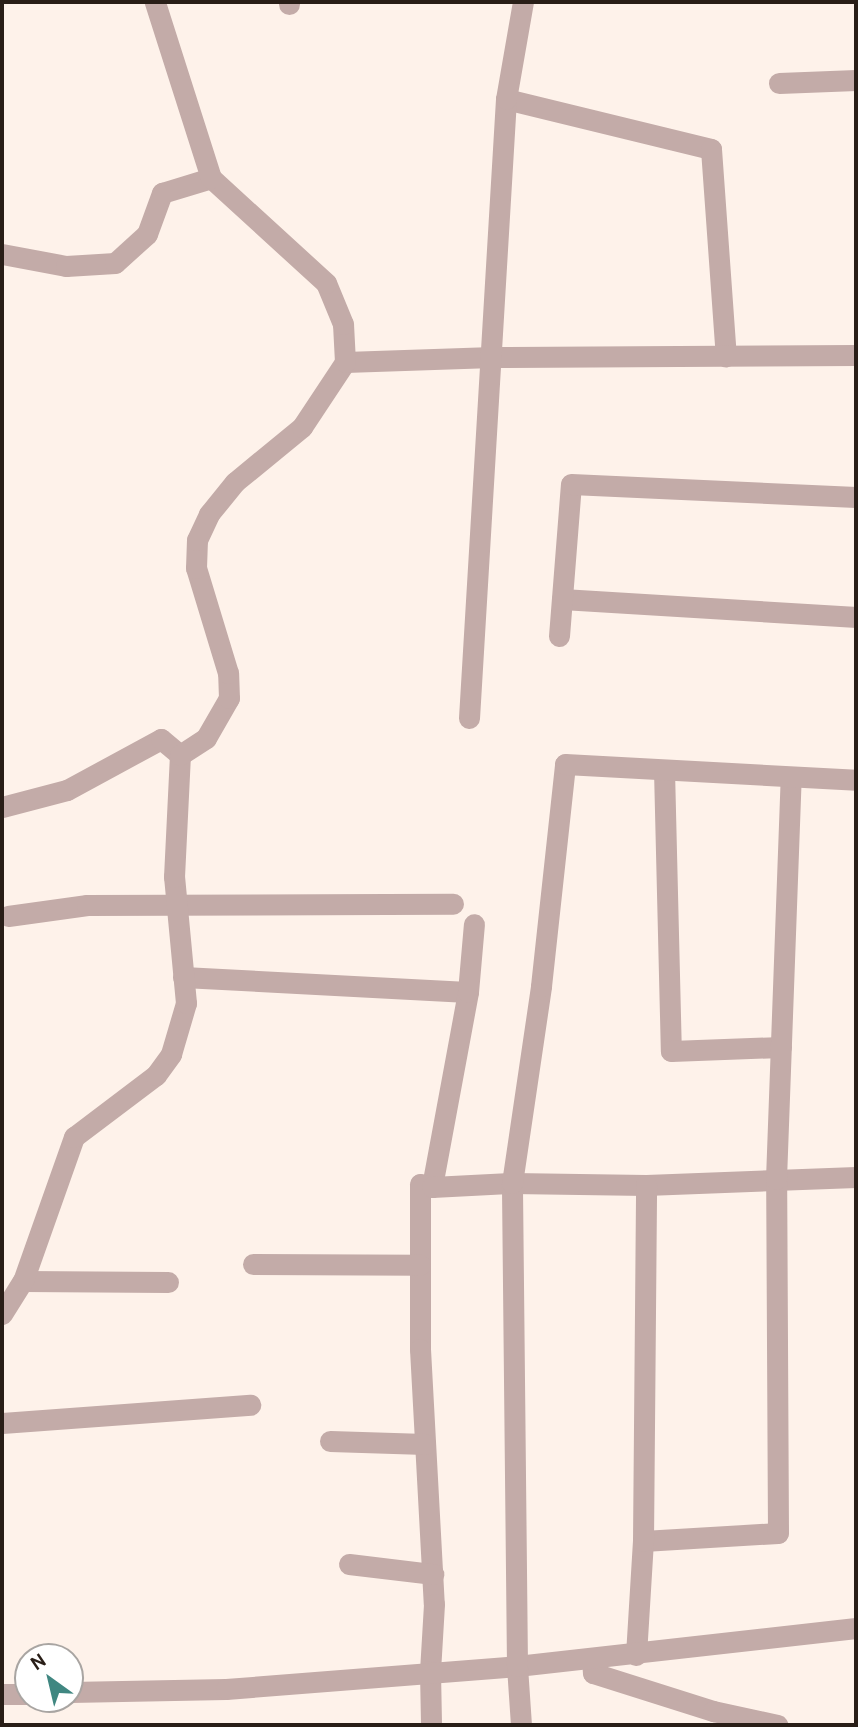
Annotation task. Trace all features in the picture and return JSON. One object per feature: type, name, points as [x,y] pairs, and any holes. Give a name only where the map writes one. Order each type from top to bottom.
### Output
[{"type":"street","points":[[155,2],[211,178],[326,283],[342,324],[345,362],[302,427],[235,482],[209,514],[197,540],[195,568],[228,673],[229,698],[206,738],[180,755]]},
{"type":"street","points":[[469,718],[493,357],[506,99],[523,2]]},
{"type":"street","points":[[779,83],[856,80]]},
{"type":"street","points":[[506,99],[710,149],[726,356]]},
{"type":"street","points":[[2,254],[66,266],[115,263],[147,233],[162,193],[211,178]]},
{"type":"street","points":[[345,362],[493,357],[856,355]]},
{"type":"street","points":[[559,636],[571,484],[856,497]]},
{"type":"street","points":[[562,598],[856,617]]},
{"type":"street","points":[[2,807],[67,790],[160,739],[180,755]]},
{"type":"street","points":[[2,1314],[23,1281],[74,1137],[156,1075],[171,1054],[186,1003],[174,877],[180,755]]},
{"type":"street","points":[[521,1725],[517,1666],[512,1184],[541,986],[565,764],[856,780]]},
{"type":"street","points":[[664,770],[671,1051],[781,1047]]},
{"type":"street","points":[[643,1541],[778,1533],[776,1179],[792,778]]},
{"type":"street","points":[[8,916],[87,905],[176,902],[453,904]]},
{"type":"street","points":[[432,1187],[468,992],[474,924]]},
{"type":"street","points":[[183,977],[468,992]]},
{"type":"street","points":[[431,1725],[430,1671],[434,1604],[425,1444],[420,1184],[432,1187],[512,1184],[646,1185],[856,1177]]},
{"type":"street","points":[[636,1655],[643,1541],[646,1185]]},
{"type":"street","points":[[253,1264],[420,1265]]},
{"type":"street","points":[[23,1281],[168,1282]]},
{"type":"street","points":[[2,1423],[250,1405]]},
{"type":"street","points":[[330,1441],[425,1444]]},
{"type":"street","points":[[349,1564],[433,1574]]},
{"type":"street","points":[[84,1692],[226,1689],[517,1666],[636,1655],[856,1628]]},
{"type":"street","points":[[592,1659],[593,1673],[713,1711],[777,1725]]}]
